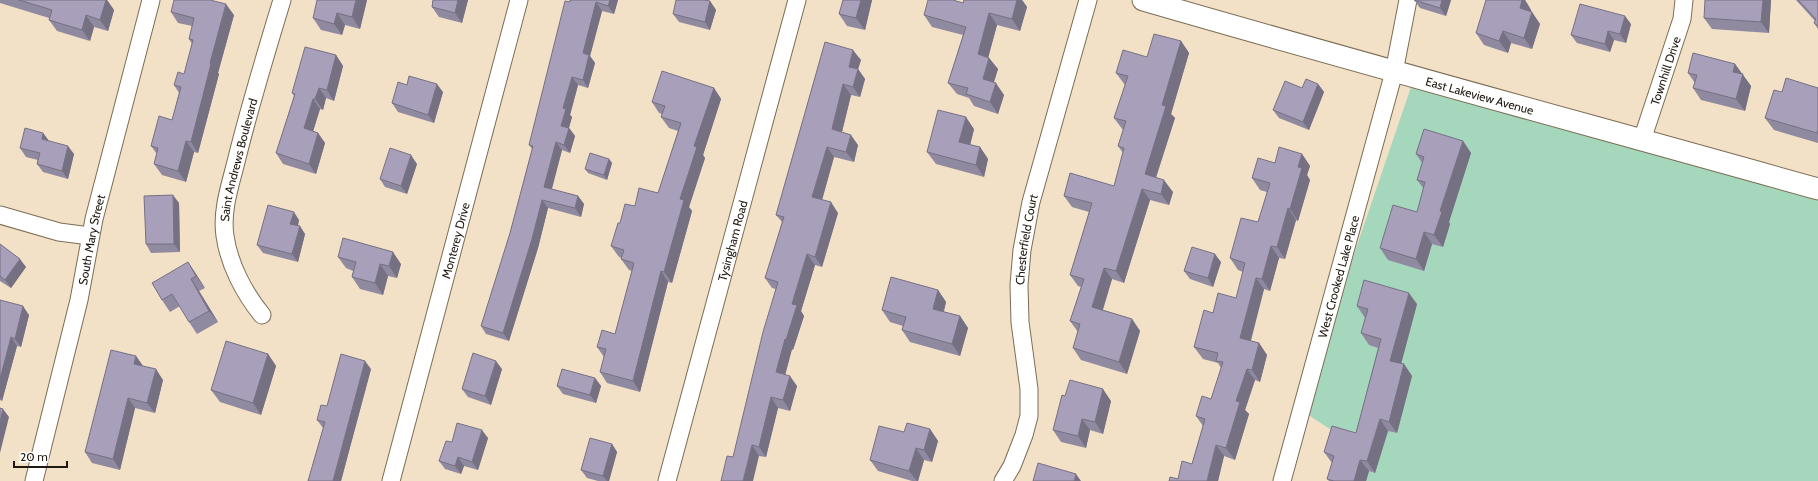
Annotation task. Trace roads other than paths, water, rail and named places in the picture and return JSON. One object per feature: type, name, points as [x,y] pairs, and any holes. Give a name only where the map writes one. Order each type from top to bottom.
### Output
[{"type":"street","name":"South Mary Street","points":[[34,481],[78,300],[90,236],[151,0]]},
{"type":"street","name":"Saint Andrews Boulevard","points":[[262,315],[242,286],[231,260],[225,236],[224,217],[249,107],[282,0]]},
{"type":"street","name":"Monterey Drive","points":[[391,481],[519,0]]},
{"type":"street","name":"Tysingham Road","points":[[667,481],[797,0]]},
{"type":"street","name":"Chesterfield Court","points":[[1003,481],[1012,466],[1024,435],[1029,416],[1029,389],[1020,322],[1019,285],[1022,250],[1031,202],[1088,0]]},
{"type":"street","name":"East Lakeview Avenue","points":[[1143,0],[1394,72],[1818,189]]},
{"type":"street","name":"West Crooked Lake Place","points":[[1282,481],[1394,72],[1408,0]]},
{"type":"street","name":"Townhill Drive","points":[[1642,140],[1682,19],[1684,0]]},
{"type":"street","points":[[0,215],[59,232],[90,236]]}]
